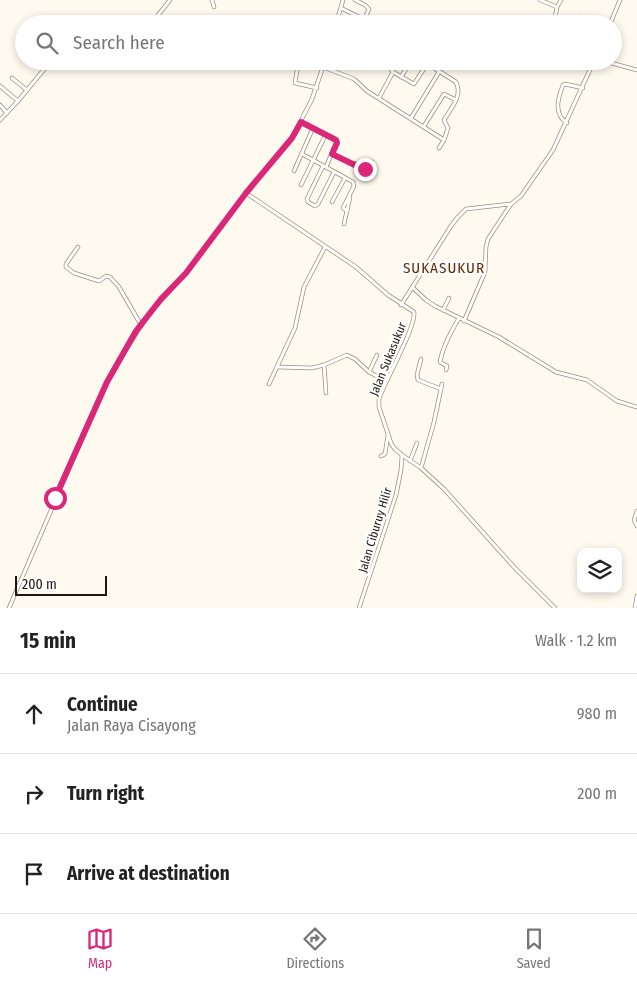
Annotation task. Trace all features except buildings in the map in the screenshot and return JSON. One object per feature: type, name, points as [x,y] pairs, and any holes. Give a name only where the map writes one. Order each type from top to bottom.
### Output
[{"type":"street","points":[[158,15],[170,0]]},
{"type":"street","points":[[212,0],[214,6]]},
{"type":"street","points":[[338,15],[343,0]]},
{"type":"street","points":[[355,0],[369,9],[366,15]]},
{"type":"street","points":[[540,0],[557,7]]},
{"type":"street","points":[[556,15],[561,0]]},
{"type":"street","points":[[614,15],[620,0]]},
{"type":"street","points":[[340,8],[356,15]]},
{"type":"street","points":[[622,66],[637,70]]},
{"type":"street","points":[[0,120],[43,70]]},
{"type":"street","points":[[297,70],[295,83],[317,88]]},
{"type":"street","points":[[9,608],[55,498],[107,382],[141,325],[161,299],[186,273],[246,193],[292,138],[317,88],[322,70]]},
{"type":"street","points":[[331,70],[354,79],[378,98],[444,140]]},
{"type":"street","points":[[401,77],[405,70]]},
{"type":"street","points":[[378,98],[394,72],[414,84],[423,70]]},
{"type":"street","points":[[436,70],[458,85],[457,100],[444,120],[448,128],[439,148]]},
{"type":"street","points":[[464,321],[485,272],[488,240],[511,204],[526,190],[553,150],[590,70]]},
{"type":"street","points":[[411,118],[439,72]]},
{"type":"street","points":[[12,78],[27,90]]},
{"type":"street","points":[[566,123],[559,116],[558,107],[558,100],[563,85],[583,88]]},
{"type":"street","points":[[0,86],[18,101]]},
{"type":"street","points":[[424,126],[444,94],[457,100]]},
{"type":"street","points":[[0,105],[7,113]]},
{"type":"street","points":[[301,122],[337,141],[332,154],[307,199],[308,202],[315,206],[318,204],[334,172]]},
{"type":"street","points":[[294,171],[313,128]]},
{"type":"street","points":[[301,185],[326,134]]},
{"type":"street","points":[[302,154],[354,184],[343,208],[347,211],[344,224]]},
{"type":"street","points":[[332,154],[352,164],[364,170],[371,162],[352,164]]},
{"type":"street","points":[[332,202],[345,178]]},
{"type":"street","name":"Jalan Sukasukur","points":[[246,193],[356,267],[401,305],[412,310],[414,317],[399,356],[386,381],[379,402],[391,442],[402,455],[421,468],[444,488],[514,567],[555,608]]},
{"type":"street","points":[[401,305],[451,226],[466,209],[511,204]]},
{"type":"street","points":[[78,246],[66,264],[66,268],[74,273],[99,281],[106,276],[110,276],[119,287],[141,325]]},
{"type":"street","points":[[269,384],[295,328],[304,287],[325,247]]},
{"type":"street","points":[[412,288],[426,300],[443,310],[499,337],[556,372],[586,380],[617,401],[637,407]]},
{"type":"street","points":[[443,310],[449,298]]},
{"type":"street","points":[[446,370],[446,366],[440,360],[448,338],[459,318]]},
{"type":"street","points":[[277,367],[306,368],[324,365],[347,355],[355,359],[369,372],[386,381]]},
{"type":"street","points":[[369,372],[377,355]]},
{"type":"street","points":[[421,359],[417,375],[418,380],[442,386],[421,468]]},
{"type":"street","points":[[324,365],[326,393]]},
{"type":"street","points":[[381,456],[385,454],[388,434]]},
{"type":"street","points":[[410,461],[417,443]]},
{"type":"street","name":"Jalan Ciburuy Hilir","points":[[359,608],[396,495],[402,455]]},
{"type":"street","points":[[637,511],[634,522],[637,526]]},
{"type":"street","points":[[635,608],[637,596]]},
{"type":"district","name":"SUKASUKUR","points":[[444,268]]},
{"type":"route","points":[[55,498],[107,382],[136,331],[161,299],[186,273],[246,193],[292,138],[301,122],[337,141],[332,154],[365,169]]}]
